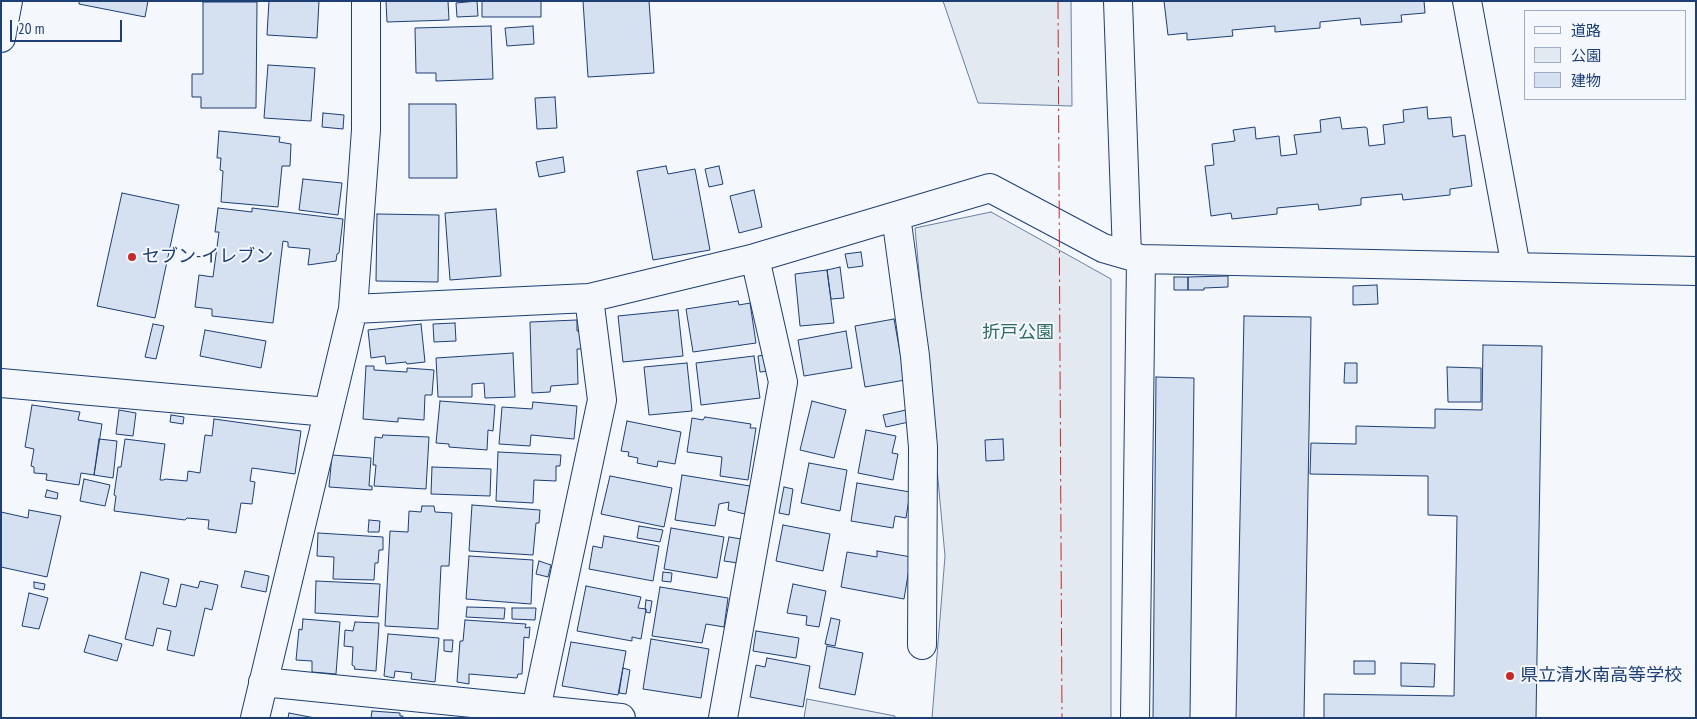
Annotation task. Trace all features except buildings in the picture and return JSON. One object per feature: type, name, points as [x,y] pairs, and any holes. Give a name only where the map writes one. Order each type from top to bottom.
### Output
[{"type":"street","points":[[1,38],[8,1]]},
{"type":"street","points":[[254,718],[353,309],[366,130],[366,1]]},
{"type":"street","points":[[1118,1],[1134,257],[1135,718]]},
{"type":"street","points":[[1467,1],[1516,267]]},
{"type":"street","points":[[353,309],[589,298],[755,258],[990,188],[1103,248],[1134,257],[1696,271]]},
{"type":"street","points":[[896,216],[915,356],[923,447],[922,645]]},
{"type":"street","points":[[723,718],[784,382],[755,258]]},
{"type":"street","points":[[536,709],[602,400],[589,298]]},
{"type":"street","points":[[1,383],[328,412]]},
{"type":"street","points":[[263,682],[621,718]]},
{"type":"green space","points":[[943,1],[1071,1],[1072,106],[978,103]]},
{"type":"green space","name":"折戸公園","points":[[991,212],[1111,279],[1111,718],[932,718],[945,556],[915,228]]},
{"type":"green space","points":[[807,699],[895,716],[895,718],[804,718]]},
{"type":"power","points":[[1058,1],[1062,718]]},
{"type":"place","name":"セブン-イレブン","points":[[132,257]]},
{"type":"place","name":"県立清水南高等学校","points":[[1510,676]]}]
